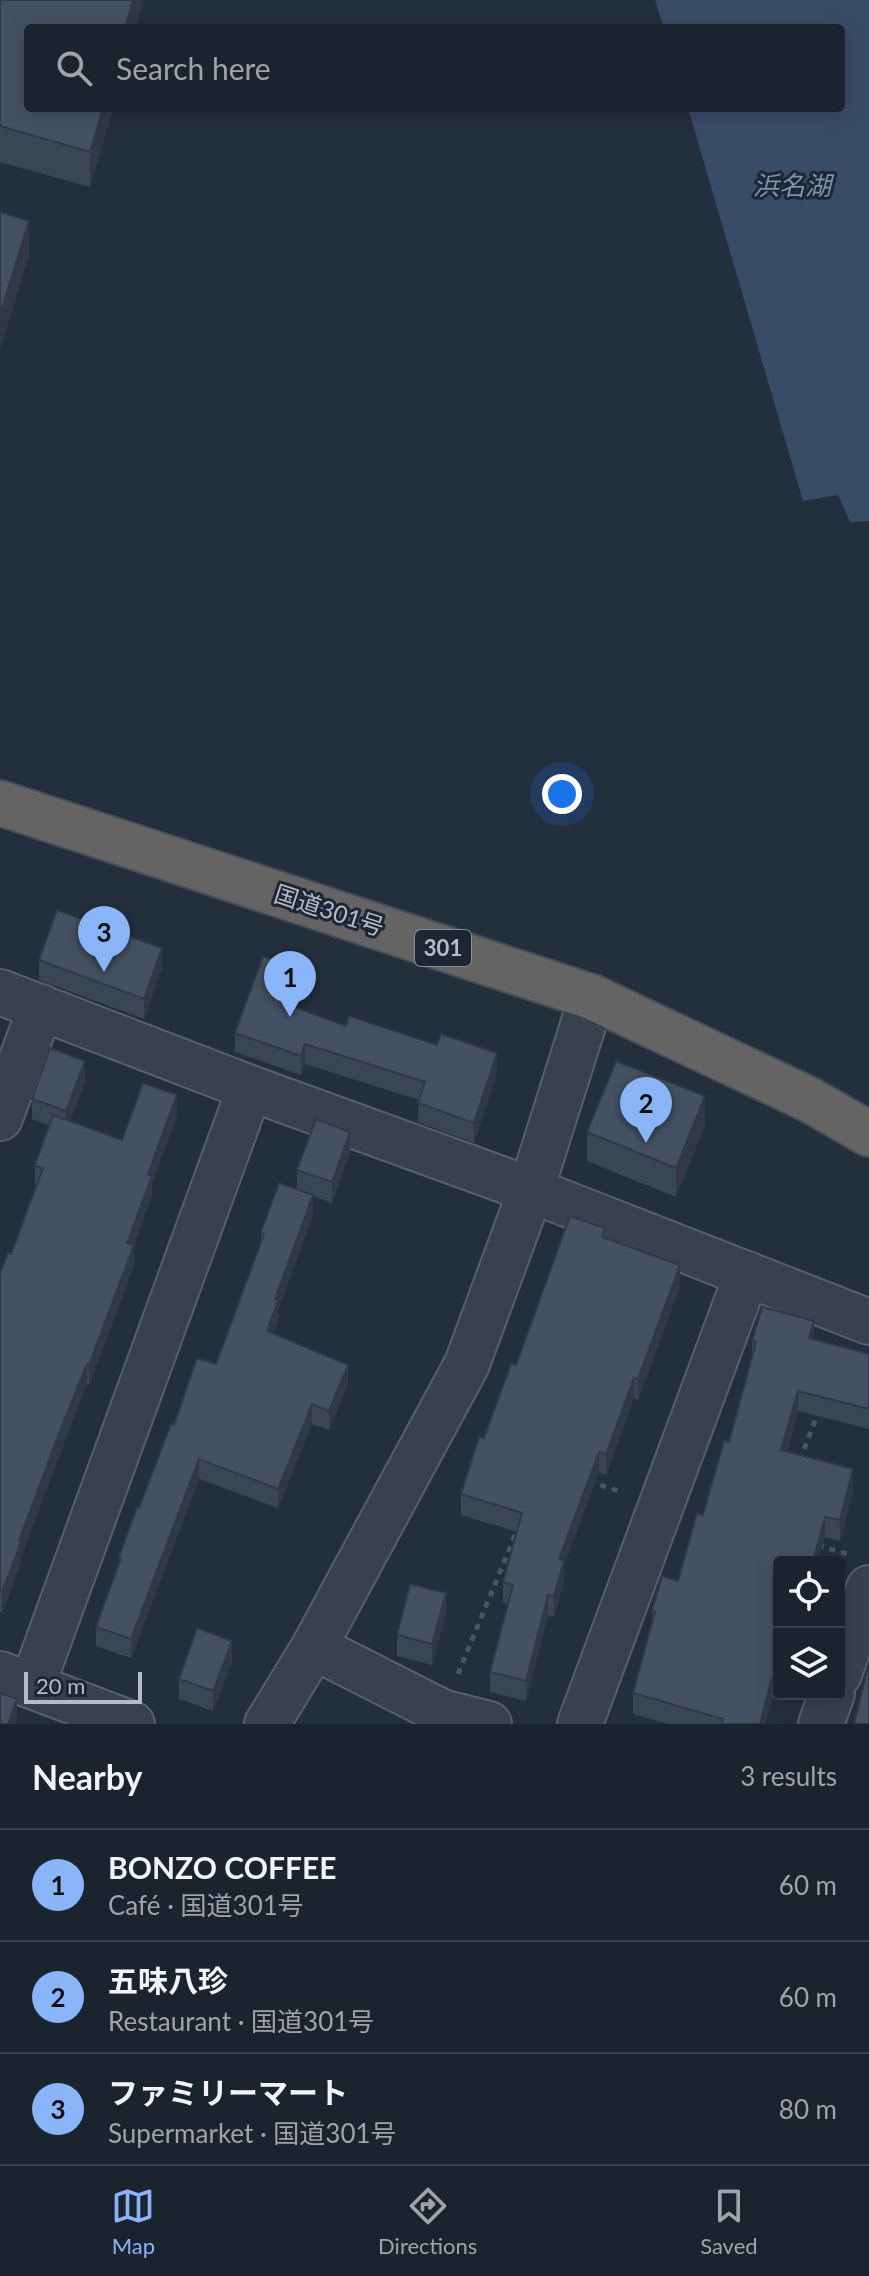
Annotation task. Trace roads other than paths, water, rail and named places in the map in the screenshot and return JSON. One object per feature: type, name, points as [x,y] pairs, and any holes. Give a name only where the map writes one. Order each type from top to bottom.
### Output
[{"type":"highway","name":"国道301号","points":[[0,803],[592,997],[810,1100],[869,1134]]},
{"type":"street","points":[[0,992],[250,1088],[531,1190],[869,1322]]},
{"type":"street","points":[[267,1724],[314,1647],[467,1364],[531,1190],[592,997]]},
{"type":"street","points":[[0,1118],[41,1007]]},
{"type":"street","points":[[132,1724],[16,1680],[250,1088]]},
{"type":"street","points":[[580,1724],[747,1274]]},
{"type":"street","points":[[845,1647],[862,1572]]},
{"type":"street","points":[[314,1647],[442,1712],[489,1724]]},
{"type":"street","points":[[821,1724],[830,1700]]},
{"type":"water","name":"浜名湖","points":[[655,0],[869,0],[869,521],[850,522],[838,495],[803,501],[689,112],[845,112],[845,24],[663,24]]},
{"type":"place","name":"ファミリーマート","points":[[104,972]]},
{"type":"place","name":"BONZO COFFEE","points":[[290,1017]]},
{"type":"place","name":"五味八珍","points":[[646,1143]]}]
